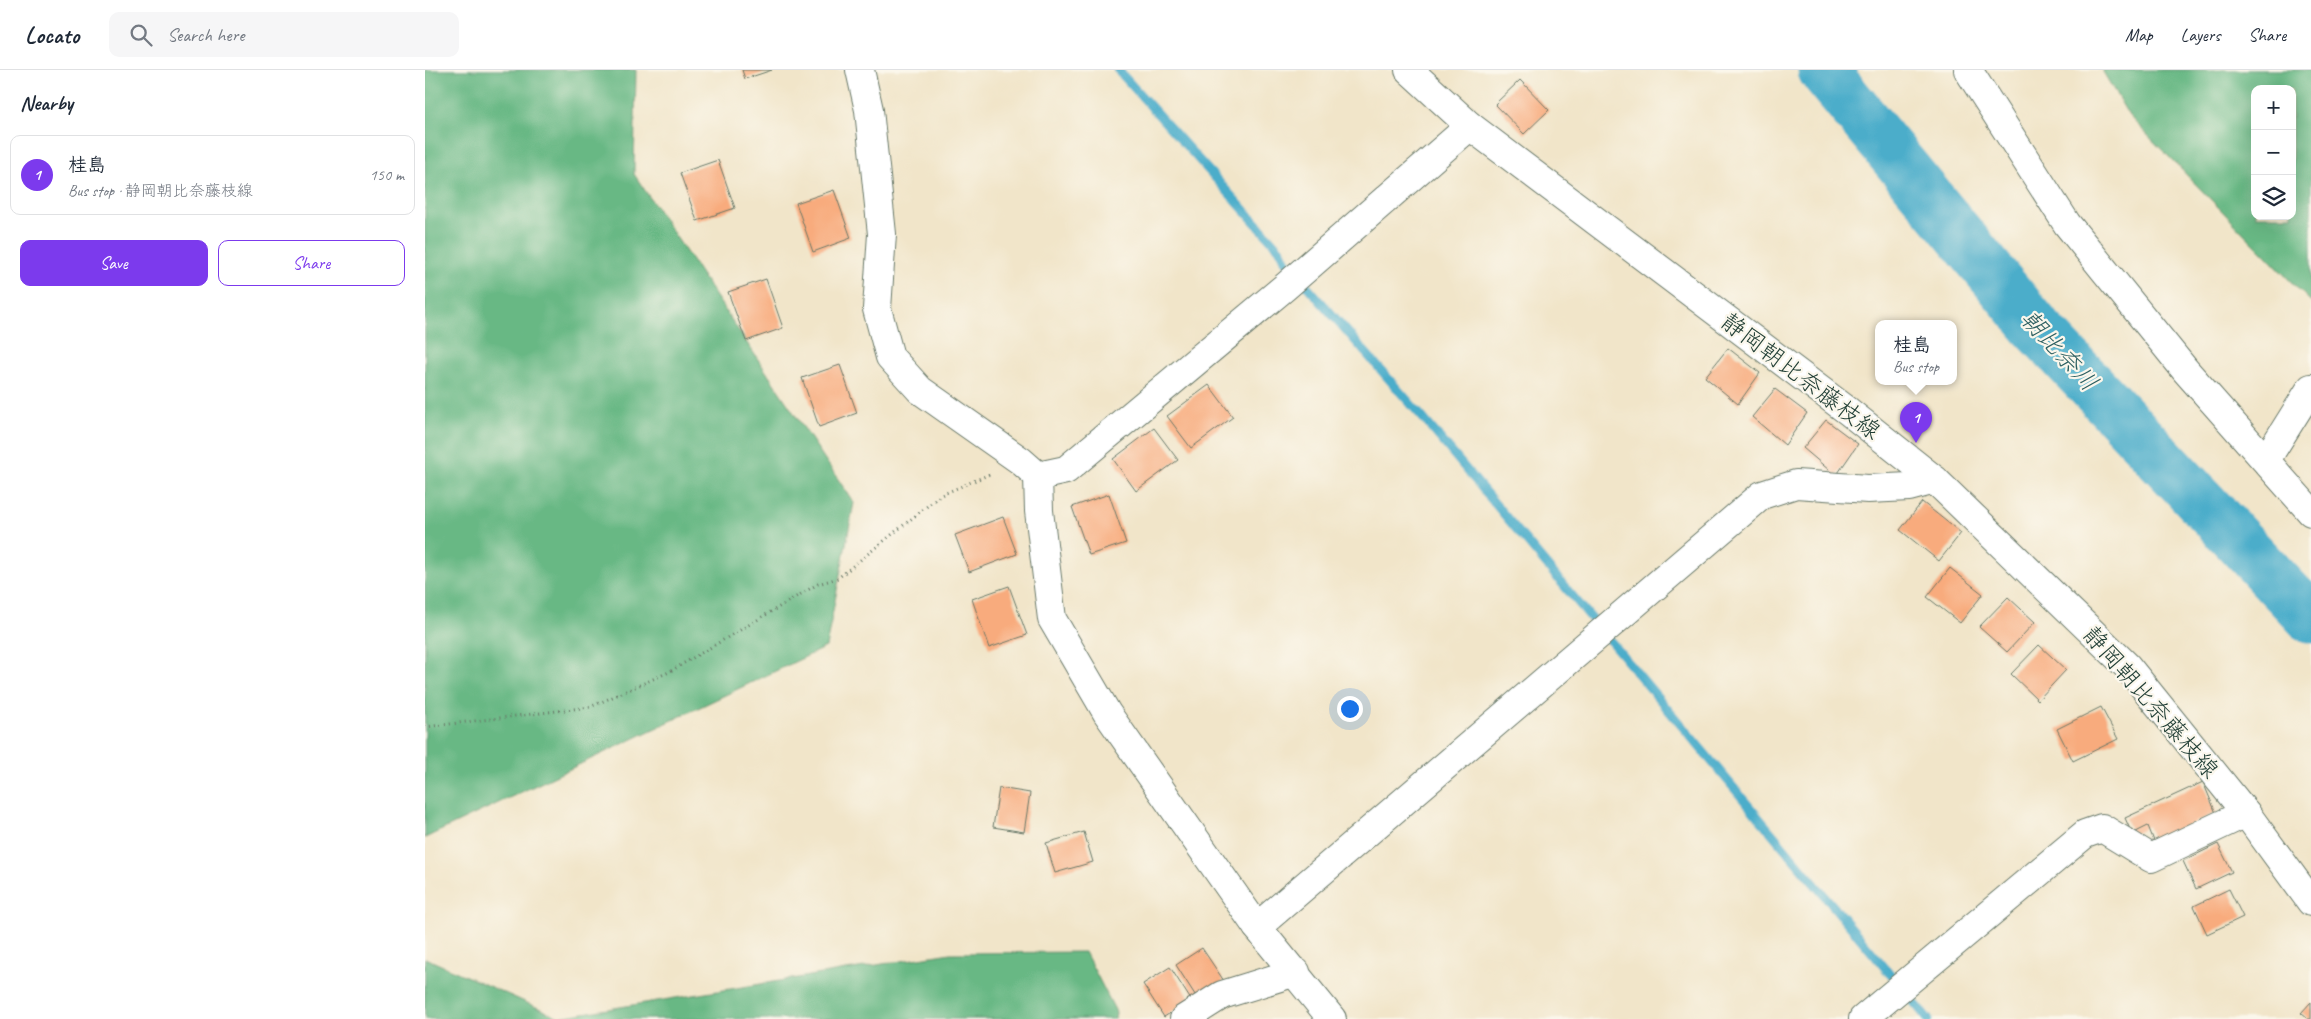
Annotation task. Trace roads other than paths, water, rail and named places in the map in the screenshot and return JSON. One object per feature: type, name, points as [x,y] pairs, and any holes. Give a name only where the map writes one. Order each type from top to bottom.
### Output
[{"type":"street","points":[[860,70],[869,110],[882,234],[877,309],[890,356],[920,390],[1030,468],[1066,470],[1293,280],[1471,126]]},
{"type":"street","name":"静岡朝比奈藤枝線","points":[[1409,70],[1471,126],[1848,411],[1935,480],[2127,666],[2246,813],[2311,902]]},
{"type":"street","points":[[1968,70],[2067,224],[2186,371],[2311,512]]},
{"type":"street","points":[[2266,460],[2311,388]]},
{"type":"street","points":[[1030,468],[1039,511],[1052,620],[1088,684],[1107,713],[1257,927],[1296,972],[1332,1019]]},
{"type":"street","points":[[1257,927],[1762,495],[1796,484],[1868,490],[1909,487],[1935,480]]},
{"type":"street","points":[[1863,1019],[2085,834],[2102,828],[2151,858],[2246,813]]},
{"type":"street","points":[[1184,1019],[1222,995],[1296,972]]},
{"type":"waterway","points":[[1118,70],[1281,251],[1286,262],[1423,418],[1928,1019]]},
{"type":"waterway","name":"朝比奈川","points":[[1823,70],[2034,325],[2311,618]]},
{"type":"place","name":"桂島","points":[[1916,443]]}]
